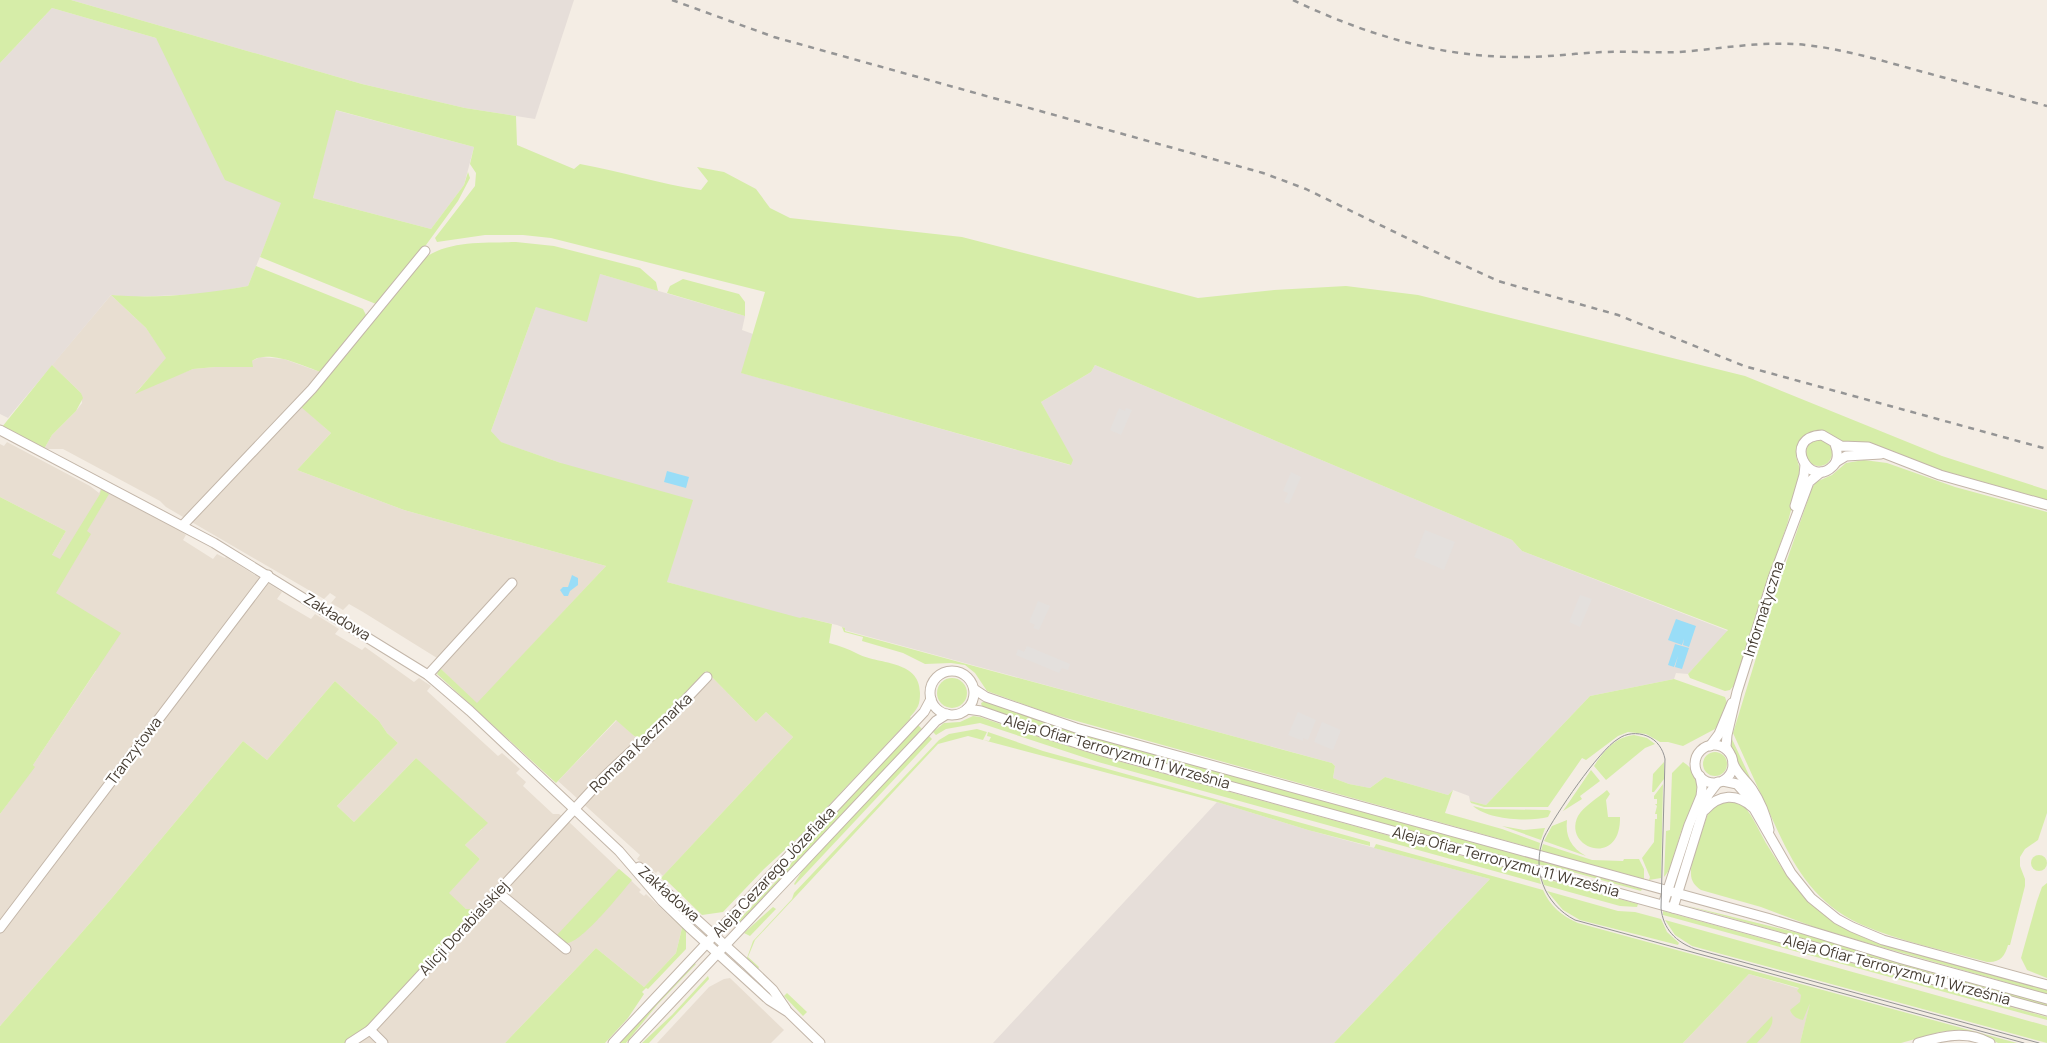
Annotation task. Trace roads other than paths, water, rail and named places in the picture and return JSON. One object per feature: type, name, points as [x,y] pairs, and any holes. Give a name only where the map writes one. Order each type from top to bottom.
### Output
[{"type":"street","points":[[183,525],[312,389],[425,251]]},
{"type":"street","name":"Zakładowa","points":[[0,430],[183,525],[268,575],[428,675],[462,703],[632,864],[662,901],[769,1000],[788,1012]]},
{"type":"street","name":"Informatyczna","points":[[1791,527],[1804,475],[1805,465],[1801,452],[1804,442],[1815,435],[1825,436],[1835,444],[1846,447],[1868,447],[1940,475],[2047,505]]},
{"type":"street","points":[[1835,444],[1838,456],[1836,462]]},
{"type":"street","name":"Informatyczna","points":[[1710,746],[1719,734],[1737,692],[1791,527],[1809,482],[1846,456],[1886,455]]},
{"type":"street","points":[[1805,465],[1814,471],[1821,472]]},
{"type":"street","name":"Tranzytowa","points":[[0,928],[268,575]]},
{"type":"street","points":[[428,675],[512,583]]},
{"type":"street","points":[[944,672],[962,673],[968,678],[974,689],[974,697],[967,709],[960,714],[947,714],[936,708],[931,699],[932,684],[944,672]]},
{"type":"street","name":"Romana Kaczmarka","points":[[574,809],[638,744],[650,737],[707,677]]},
{"type":"street","name":"Aleja Ofiar Terroryzmu 11 Września","points":[[974,689],[986,697],[1076,728],[1668,891],[2047,999]]},
{"type":"street","name":"Informatyczna","points":[[1729,752],[1726,747],[1726,740],[1737,692]]},
{"type":"street","name":"Aleja Cezarego Józefiaka","points":[[613,1043],[924,712],[931,699]]},
{"type":"street","name":"Aleja Ofiar Terroryzmu 11 Września","points":[[967,709],[981,711],[1094,748],[2047,1011]]},
{"type":"street","name":"Aleja Cezarego Józefiaka","points":[[633,1043],[936,721],[947,714]]},
{"type":"street","points":[[1663,905],[1689,825],[1701,796],[1702,787],[1697,771],[1696,758],[1710,746],[1723,747],[1729,752],[1737,772],[1756,796],[1766,817],[1770,835]]},
{"type":"street","points":[[1673,908],[1705,810],[1708,795],[1732,770],[1733,763]]},
{"type":"street","points":[[1700,776],[1711,782],[1733,782],[1742,788],[1787,867],[1800,886],[1823,908],[1852,927],[1883,940],[2047,985]]},
{"type":"street","points":[[1705,810],[1714,801],[1727,796],[1739,798],[1754,809]]},
{"type":"street","name":"Alicji Dorabialskiej","points":[[350,1043],[370,1030],[574,809]]},
{"type":"street","name":"Zakładowa","points":[[632,864],[655,880],[725,945],[772,990],[788,1012],[820,1043]]},
{"type":"street","points":[[498,892],[566,949]]},
{"type":"street","points":[[370,1030],[383,1043]]},
{"type":"street","points":[[1918,1043],[1951,1035],[1974,1036],[1990,1043]]},
{"type":"water","points":[[667,471],[689,477],[686,488],[664,482]]},
{"type":"water","points":[[572,575],[578,578],[578,585],[570,591],[568,596],[564,596],[560,590],[563,587],[568,587]]},
{"type":"water","points":[[1676,619],[1696,626],[1689,647],[1683,645],[1684,639],[1682,645],[1668,640]]},
{"type":"water","points":[[1675,644],[1689,648],[1682,669],[1675,667],[1678,656],[1674,667],[1668,665]]},
{"type":"tram line","points":[[2024,1043],[1575,920],[1555,905],[1543,885],[1539,861],[1544,837],[1578,784],[1610,745],[1628,734],[1647,736],[1659,745],[1665,759],[1662,916],[1672,934],[1682,943],[1695,949],[2039,1043]]},
{"type":"railway","points":[[672,0],[774,37],[1263,173],[1306,189],[1498,281],[1618,315],[1744,366],[2047,449]]},
{"type":"railway","points":[[1293,0],[1372,32],[1427,47],[1483,56],[1524,57],[1605,52],[1679,52],[1751,45],[1795,44],[1856,54],[2047,106]]}]
